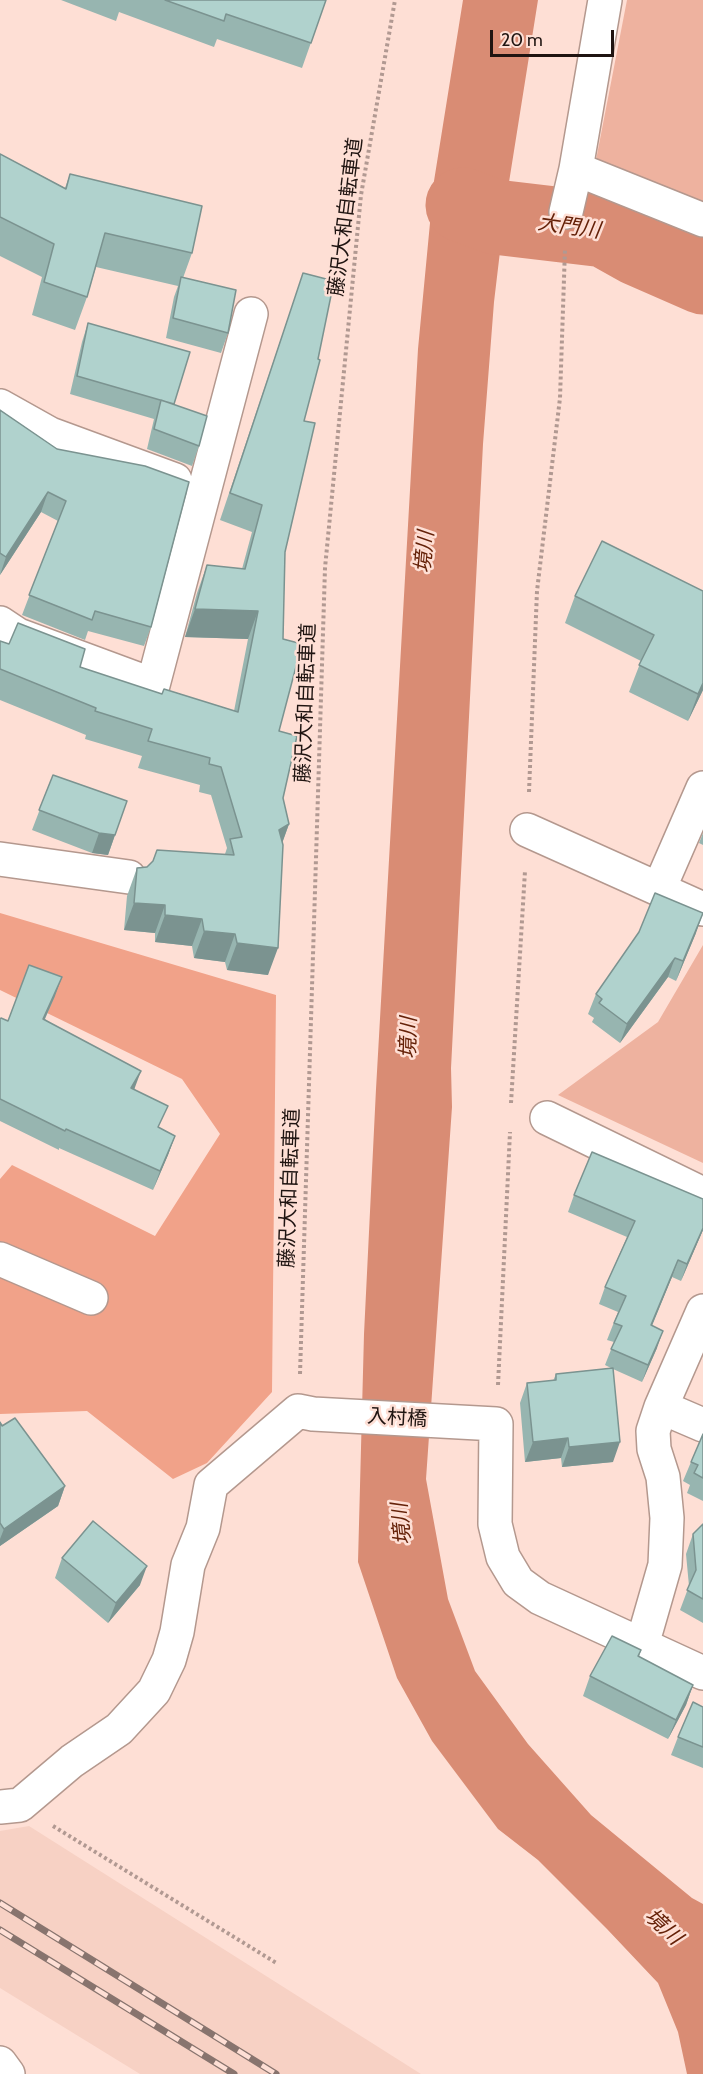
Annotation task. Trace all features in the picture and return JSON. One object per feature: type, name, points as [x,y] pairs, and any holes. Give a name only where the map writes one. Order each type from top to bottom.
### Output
[{"type":"street","points":[[566,212],[576,169],[605,0]]},
{"type":"street","points":[[576,169],[703,220]]},
{"type":"street","points":[[0,623],[18,635],[153,685],[251,314]]},
{"type":"street","points":[[0,406],[50,434],[204,490]]},
{"type":"street","points":[[658,889],[703,788]]},
{"type":"street","points":[[527,830],[703,909]]},
{"type":"street","points":[[0,859],[129,877]]},
{"type":"street","points":[[547,1118],[703,1194]]},
{"type":"street","points":[[0,1258],[91,1298]]},
{"type":"street","points":[[703,1311],[661,1407],[653,1431],[654,1449],[663,1477],[667,1518],[665,1565],[642,1645],[703,1673]]},
{"type":"street","points":[[661,1407],[703,1425]]},
{"type":"street","name":"入村橋","points":[[306,1412],[496,1424],[495,1524],[503,1557],[518,1582],[540,1598],[642,1645]]},
{"type":"street","points":[[10,1806],[119,1729],[154,1690],[169,1659],[177,1632],[188,1565],[203,1528],[211,1485],[306,1412]]},
{"type":"street","points":[[0,2063],[8,2074]]},
{"type":"path","name":"藤沢大和自転車道","points":[[306,1412],[326,568],[361,195],[395,0]]},
{"type":"path","points":[[10,1806],[278,1964]]},
{"type":"shaded area","points":[[627,0],[703,0],[703,202],[596,160]]},
{"type":"shaded area","points":[[0,913],[276,995],[272,1392],[207,1463],[173,1479],[87,1411],[0,1414],[0,1179],[12,1165],[155,1236],[220,1134],[182,1079],[0,990]]},
{"type":"shaded area","points":[[703,945],[703,1163],[558,1095],[658,1022]]},
{"type":"shaded area","points":[[29,1826],[421,2074],[140,2074],[0,1988],[0,1831]]},
{"type":"water","name":"境川","points":[[463,0],[538,0],[506,201],[494,302],[483,444],[451,1068],[452,1107],[426,1479],[448,1599],[475,1671],[528,1744],[591,1815],[692,1898],[703,1904],[703,2074],[687,2074],[678,2032],[658,1983],[538,1860],[498,1829],[432,1741],[397,1678],[358,1562],[364,1334],[376,1089],[418,349],[434,181]]},
{"type":"building","points":[[165,0],[326,0],[311,43],[226,14],[224,21]]},
{"type":"building","points":[[0,154],[66,189],[70,174],[202,206],[192,253],[105,233],[87,297],[44,282],[54,244],[0,217]]},
{"type":"building","points":[[303,273],[334,281],[318,359],[320,360],[304,421],[315,423],[285,552],[283,639],[302,644],[279,731],[297,736],[283,798],[289,824],[279,830],[283,845],[278,948],[237,943],[235,934],[204,931],[202,919],[165,915],[165,905],[134,903],[137,868],[147,867],[153,861],[157,850],[234,855],[230,839],[242,837],[221,767],[209,764],[210,758],[148,741],[152,729],[95,711],[96,708],[0,669],[0,641],[9,644],[18,623],[85,649],[80,667],[162,694],[164,689],[238,712],[258,611],[195,609],[207,565],[245,569],[262,505],[230,493]]},
{"type":"building","points":[[181,277],[236,290],[228,333],[173,318]]},
{"type":"building","points":[[88,323],[190,352],[174,404],[77,376]]},
{"type":"building","points":[[161,400],[207,416],[199,446],[154,429]]},
{"type":"building","points":[[0,410],[57,449],[145,466],[189,482],[151,627],[95,611],[92,620],[29,595],[66,501],[48,492],[6,557],[0,553]]},
{"type":"building","points":[[602,541],[703,591],[703,683],[698,694],[639,665],[654,635],[575,596]]},
{"type":"building","points":[[53,775],[127,801],[115,835],[99,833],[39,810]]},
{"type":"building","points":[[655,893],[703,913],[683,961],[675,958],[627,1024],[599,1003],[602,999],[596,994],[639,932]]},
{"type":"building","points":[[29,965],[62,977],[43,1019],[141,1071],[131,1088],[168,1106],[158,1127],[175,1136],[160,1171],[66,1129],[65,1131],[0,1099],[0,1019],[8,1021]]},
{"type":"building","points":[[592,1152],[703,1199],[703,1228],[687,1264],[678,1260],[651,1325],[663,1331],[648,1365],[611,1349],[622,1326],[614,1323],[626,1296],[605,1287],[635,1221],[574,1195]]},
{"type":"building","points":[[613,1368],[620,1442],[569,1447],[568,1438],[533,1442],[527,1383],[556,1380],[556,1374]]},
{"type":"building","points":[[15,1418],[65,1486],[4,1529],[0,1523],[0,1422],[2,1426]]},
{"type":"building","points":[[703,1434],[703,1478],[694,1473],[698,1465],[691,1462]]},
{"type":"building","points":[[93,1521],[147,1566],[116,1603],[62,1558]]},
{"type":"building","points":[[703,1524],[703,1599],[687,1590],[696,1570],[693,1534]]},
{"type":"building","points":[[612,1636],[641,1650],[638,1656],[693,1685],[676,1720],[590,1676]]},
{"type":"building","points":[[693,1702],[703,1707],[703,1747],[678,1737]]},
{"type":"waterway","name":"大門川","points":[[463,205],[495,217],[605,230],[639,249],[703,277]]},
{"type":"railway","points":[[0,1903],[276,2074]]},
{"type":"railway","points":[[0,1930],[234,2074]]}]
